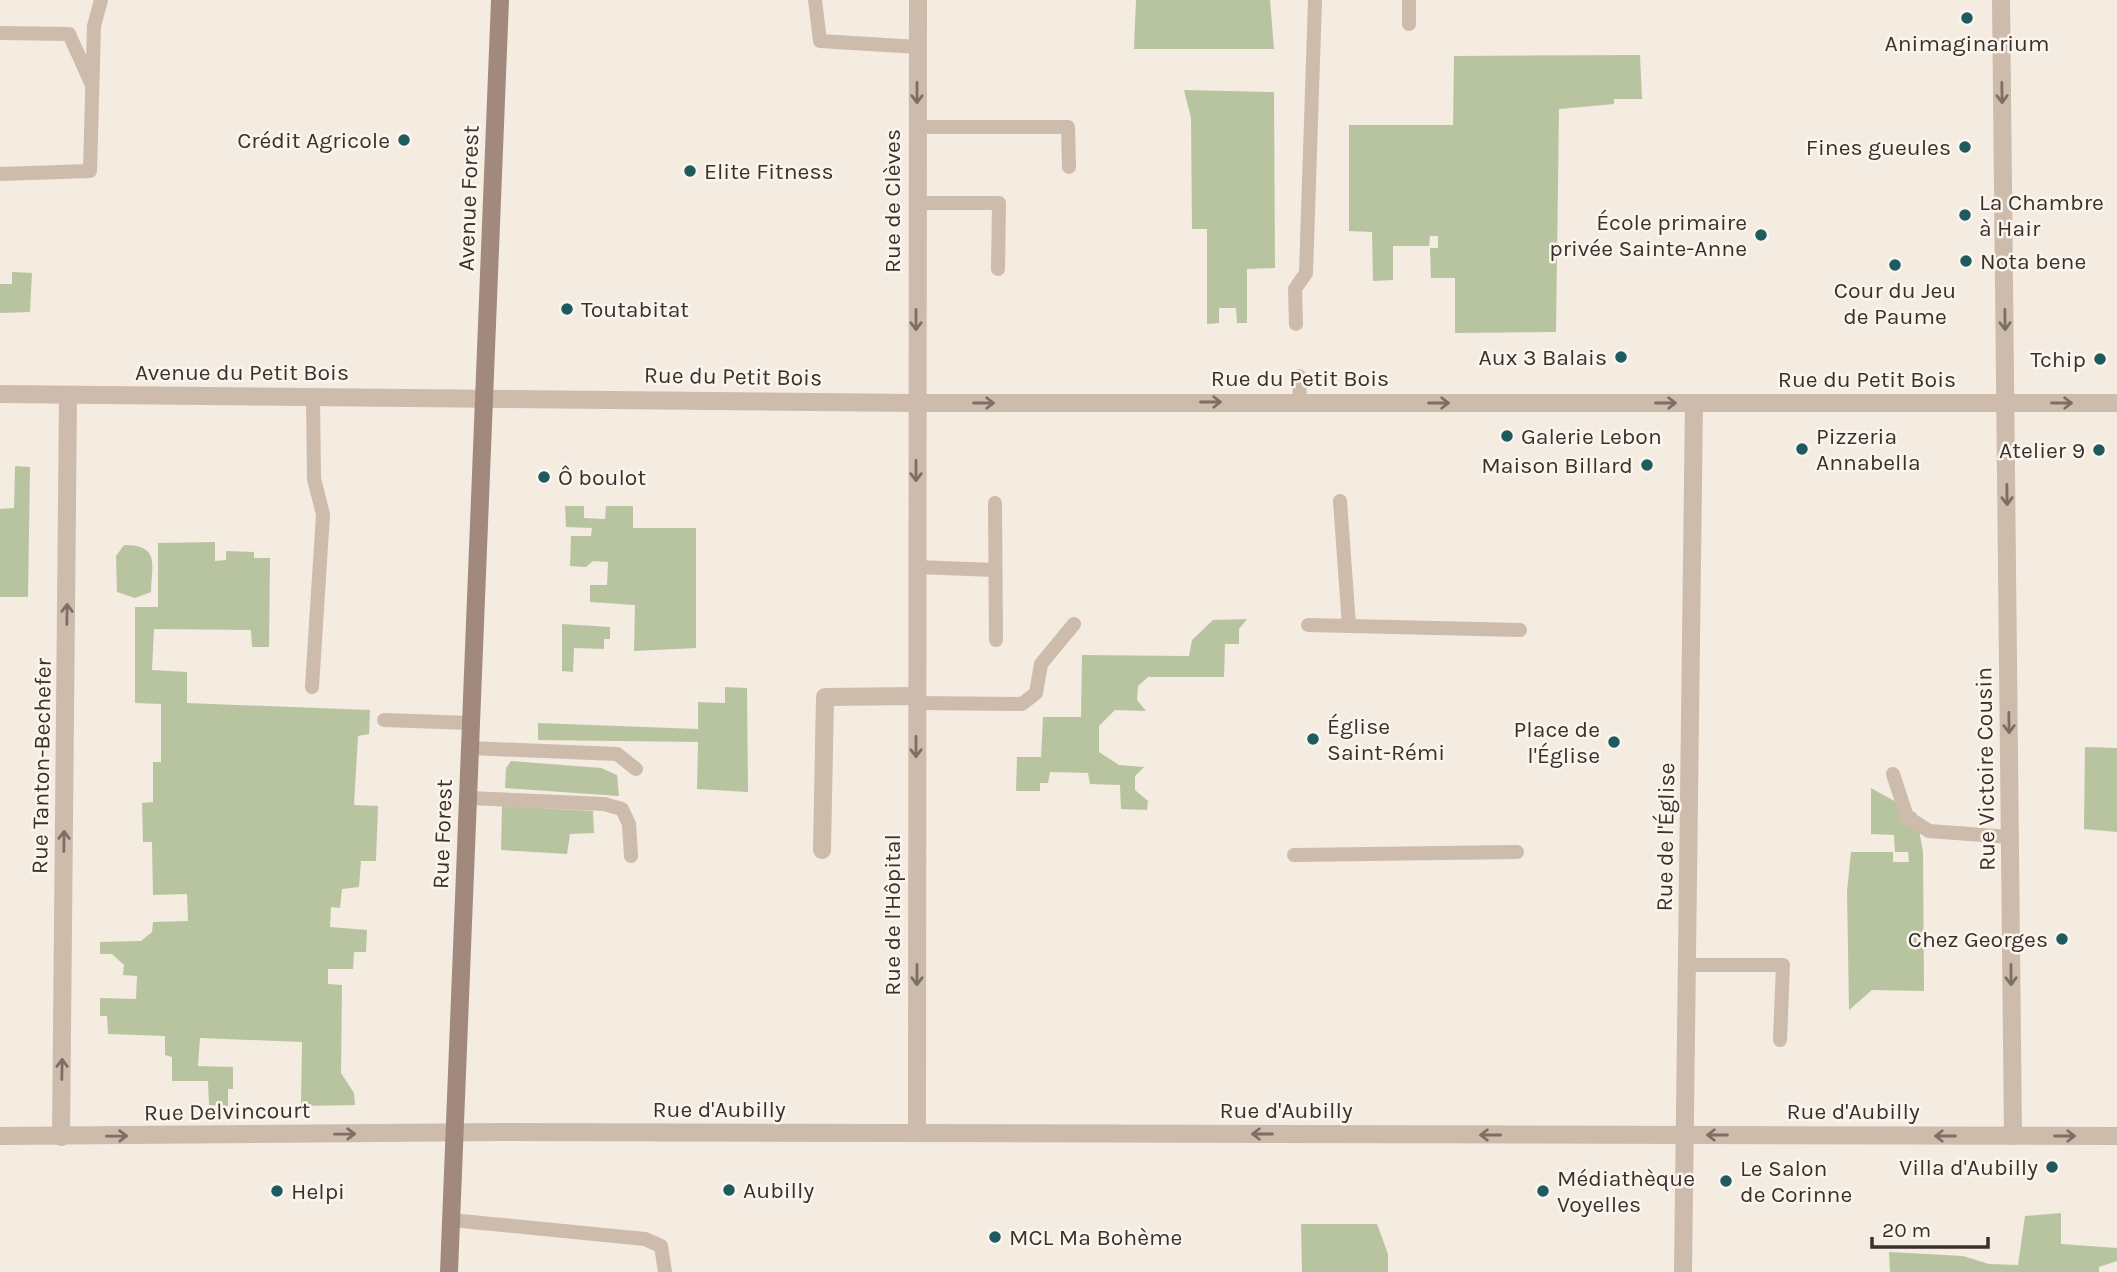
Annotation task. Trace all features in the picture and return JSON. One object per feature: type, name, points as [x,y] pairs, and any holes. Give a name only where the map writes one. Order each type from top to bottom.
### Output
[{"type":"main road","name":"Avenue Forest","points":[[483,398],[500,0]]},
{"type":"main road","name":"Rue Forest","points":[[449,1272],[483,398]]},
{"type":"street","name":"Rue de Clèves","points":[[916,402],[918,0]]},
{"type":"street","name":"Rue Victoire Cousin","points":[[2001,0],[2013,1136]]},
{"type":"street","name":"Avenue du Petit Bois","points":[[0,394],[483,398]]},
{"type":"street","name":"Rue Tanton-Bechefer","points":[[61,1137],[68,395]]},
{"type":"street","name":"Rue du Petit Bois","points":[[483,398],[916,402],[2117,403]]},
{"type":"street","name":"Rue de l'Hôpital","points":[[916,402],[917,1133]]},
{"type":"street","name":"Rue de l'Église","points":[[1683,1272],[1694,403]]},
{"type":"street","points":[[822,850],[825,697],[916,700]]},
{"type":"street","name":"Rue Delvincourt","points":[[0,1136],[454,1133]]},
{"type":"street","name":"Rue d'Aubilly","points":[[454,1133],[2117,1136]]},
{"type":"lane","points":[[0,174],[90,171],[94,26],[100,0]]},
{"type":"lane","points":[[815,0],[820,41],[918,47]]},
{"type":"lane","points":[[1296,324],[1295,289],[1307,273],[1315,0]]},
{"type":"lane","points":[[1409,0],[1409,24]]},
{"type":"lane","points":[[0,33],[69,34],[93,88]]},
{"type":"lane","points":[[917,127],[1068,127],[1069,167]]},
{"type":"lane","points":[[917,203],[999,203],[998,269]]},
{"type":"lane","points":[[1299,376],[1300,402]]},
{"type":"lane","points":[[312,687],[323,514],[314,479],[313,397]]},
{"type":"lane","points":[[1340,501],[1349,626]]},
{"type":"lane","points":[[995,503],[996,640]]},
{"type":"lane","points":[[916,567],[995,570]]},
{"type":"lane","points":[[916,700],[1022,704],[1036,693],[1041,664],[1074,624]]},
{"type":"lane","points":[[1308,625],[1520,629]]},
{"type":"lane","points":[[384,720],[470,723]]},
{"type":"lane","points":[[470,748],[617,754],[636,769]]},
{"type":"lane","points":[[1893,774],[1907,817],[1929,831],[2010,837]]},
{"type":"lane","points":[[468,799],[604,804],[622,809],[629,824],[631,856]]},
{"type":"lane","points":[[1294,855],[1517,852]]},
{"type":"lane","points":[[1688,965],[1783,965],[1780,1040]]},
{"type":"lane","points":[[451,1220],[645,1239],[661,1246],[665,1272]]},
{"type":"green space","points":[[1136,0],[1270,0],[1274,49],[1134,49]]},
{"type":"green space","points":[[1640,55],[1642,99],[1614,99],[1614,104],[1559,109],[1556,332],[1455,333],[1455,278],[1431,278],[1430,248],[1438,248],[1438,236],[1430,236],[1429,246],[1393,246],[1393,280],[1373,281],[1372,232],[1349,231],[1349,125],[1453,125],[1454,56]]},
{"type":"green space","points":[[1184,90],[1274,92],[1275,268],[1247,269],[1247,323],[1237,323],[1236,308],[1219,308],[1219,323],[1207,324],[1207,229],[1192,229],[1191,118]]},
{"type":"green space","points":[[12,272],[32,273],[30,312],[0,313],[0,284],[12,284]]},
{"type":"green space","points":[[15,466],[30,467],[28,597],[0,597],[0,509],[14,508]]},
{"type":"green space","points":[[565,506],[584,506],[584,518],[605,519],[606,506],[633,506],[633,528],[696,528],[696,648],[634,651],[635,605],[590,602],[590,585],[607,585],[608,562],[593,561],[586,567],[570,566],[571,536],[591,536],[592,528],[566,527]]},
{"type":"green space","points":[[215,542],[215,561],[226,560],[226,551],[254,552],[254,558],[270,558],[269,647],[252,647],[251,630],[154,629],[152,670],[187,672],[187,703],[370,710],[369,734],[358,736],[354,805],[378,806],[376,861],[361,861],[359,887],[342,889],[340,908],[331,907],[330,927],[367,930],[366,952],[354,952],[353,969],[328,969],[328,984],[342,985],[341,1073],[354,1093],[355,1105],[301,1106],[302,1042],[200,1038],[198,1066],[233,1067],[233,1089],[228,1089],[228,1106],[209,1105],[208,1081],[172,1081],[172,1057],[165,1055],[165,1036],[108,1034],[107,1016],[100,1016],[100,998],[136,999],[137,976],[123,975],[124,965],[112,954],[100,954],[100,942],[141,941],[152,932],[153,922],[188,921],[187,894],[153,895],[152,842],[143,842],[142,803],[153,802],[153,762],[161,762],[161,704],[135,703],[135,607],[158,607],[158,543]]},
{"type":"green space","points":[[124,545],[144,548],[149,552],[152,565],[151,592],[135,598],[117,592],[116,556]]},
{"type":"green space","points":[[1247,619],[1239,629],[1239,644],[1225,644],[1224,677],[1148,677],[1138,686],[1137,700],[1146,711],[1115,710],[1099,726],[1099,752],[1119,765],[1144,767],[1135,776],[1135,790],[1148,801],[1147,810],[1121,809],[1120,785],[1090,784],[1088,773],[1050,772],[1048,783],[1040,783],[1040,791],[1016,791],[1017,757],[1041,757],[1043,717],[1081,717],[1082,655],[1189,656],[1192,640],[1213,620]]},
{"type":"green space","points":[[562,624],[610,627],[610,639],[604,639],[604,649],[574,648],[573,672],[562,671]]},
{"type":"green space","points":[[725,687],[747,688],[748,792],[697,789],[698,742],[538,740],[538,723],[698,729],[698,702],[725,703]]},
{"type":"green space","points":[[2085,747],[2117,748],[2117,832],[2084,829]]},
{"type":"green space","points":[[511,761],[601,768],[617,775],[619,796],[505,788],[506,768]]},
{"type":"green space","points":[[1871,788],[1916,813],[1923,852],[1924,991],[1872,990],[1849,1010],[1847,891],[1851,852],[1893,852],[1893,862],[1909,862],[1908,852],[1895,852],[1894,835],[1871,834]]},
{"type":"green space","points":[[502,806],[593,811],[594,833],[570,834],[567,854],[501,850]]},
{"type":"green space","points":[[2061,1213],[2061,1244],[2117,1248],[2117,1261],[2099,1267],[2099,1272],[1890,1272],[1889,1252],[1963,1256],[1989,1264],[2018,1265],[2025,1216]]},
{"type":"green space","points":[[1301,1224],[1377,1224],[1388,1254],[1388,1272],[1302,1272]]},
{"type":"place","name":"Animaginarium","points":[[1967,18]]},
{"type":"place","name":"Crédit Agricole","points":[[404,140]]},
{"type":"place","name":"Fines gueules","points":[[1965,147]]},
{"type":"place","name":"Elite Fitness","points":[[690,171]]},
{"type":"place","name":"La Chambre à Hair","points":[[1965,215]]},
{"type":"place","name":"École primaire privée Sainte-Anne","points":[[1761,235]]},
{"type":"place","name":"Nota bene","points":[[1966,261]]},
{"type":"place","name":"Cour du Jeu de Paume","points":[[1895,265]]},
{"type":"place","name":"Toutabitat","points":[[567,309]]},
{"type":"place","name":"Aux 3 Balais","points":[[1621,357]]},
{"type":"place","name":"Tchip","points":[[2100,359]]},
{"type":"place","name":"Galerie Lebon","points":[[1507,436]]},
{"type":"place","name":"Pizzeria Annabella","points":[[1802,449]]},
{"type":"place","name":"Atelier 9","points":[[2099,450]]},
{"type":"place","name":"Maison Billard","points":[[1647,465]]},
{"type":"place","name":"Ô boulot","points":[[544,477]]},
{"type":"place","name":"Église Saint-Rémi","points":[[1313,739]]},
{"type":"place","name":"Place de l'Église","points":[[1614,742]]},
{"type":"place","name":"Chez Georges","points":[[2062,939]]},
{"type":"place","name":"Villa d'Aubilly","points":[[2052,1167]]},
{"type":"place","name":"Le Salon de Corinne","points":[[1726,1181]]},
{"type":"place","name":"Aubilly","points":[[729,1190]]},
{"type":"place","name":"Helpi","points":[[277,1191]]},
{"type":"place","name":"Médiathèque Voyelles","points":[[1543,1191]]},
{"type":"place","name":"MCL Ma Bohème","points":[[995,1237]]}]
